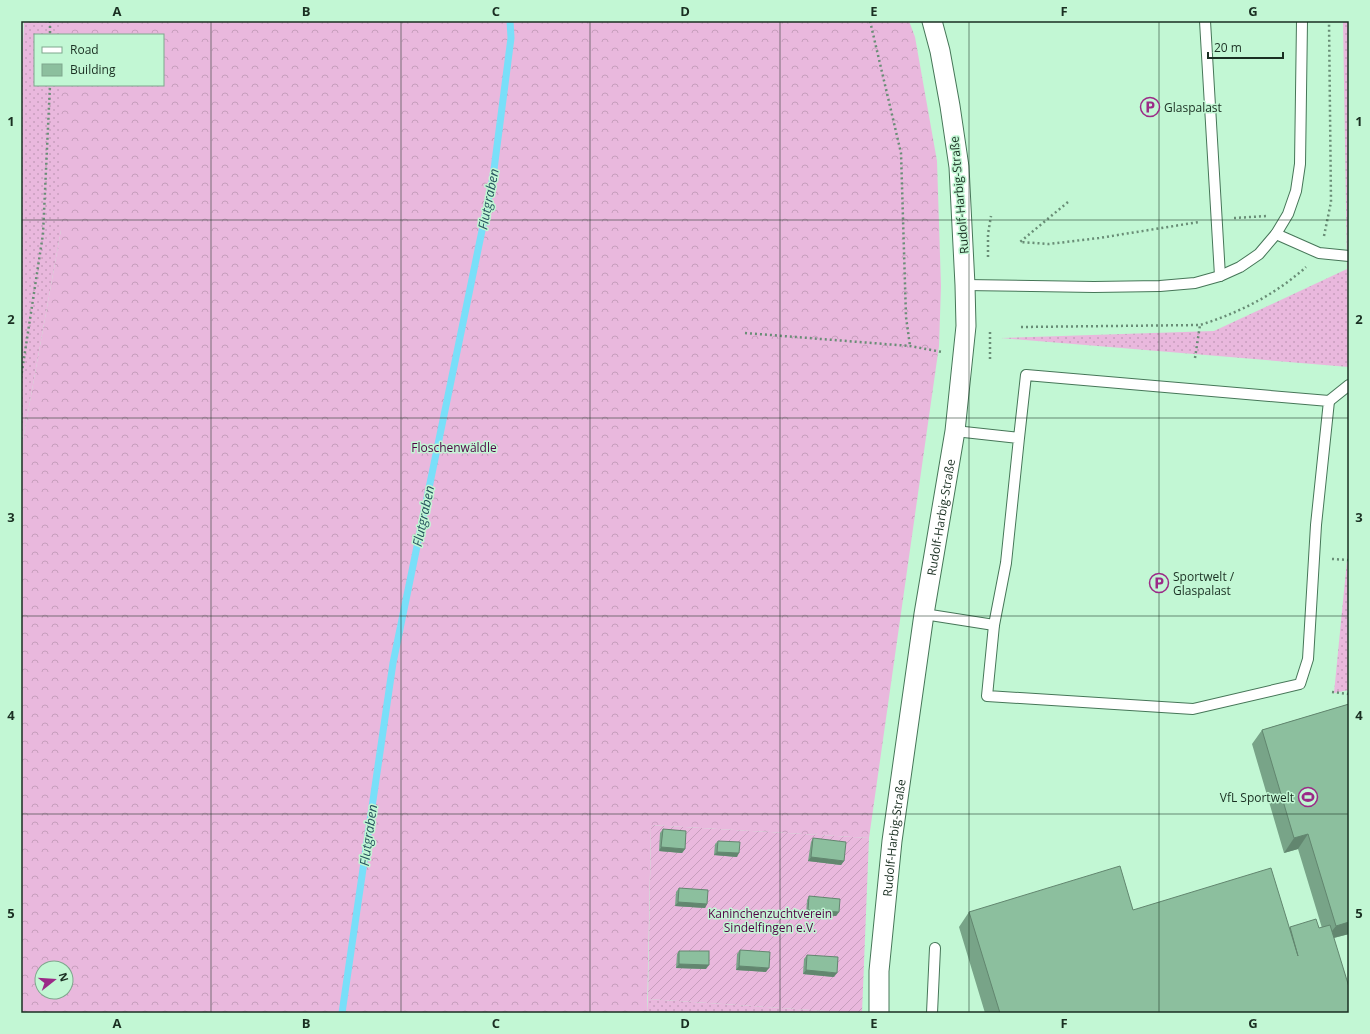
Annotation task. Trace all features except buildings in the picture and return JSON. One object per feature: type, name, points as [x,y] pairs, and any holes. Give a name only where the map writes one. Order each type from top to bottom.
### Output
[{"type":"street","name":"Rudolf-Harbig-Straße","points":[[879,1013],[879,971],[892,841],[924,614],[955,431],[966,326],[959,168],[940,51],[932,21]]},
{"type":"lane","points":[[1205,21],[1220,276]]},
{"type":"lane","points":[[965,285],[1094,287],[1160,286],[1195,283],[1220,276],[1240,267],[1259,254],[1276,234],[1288,214],[1296,191],[1300,164],[1302,21]]},
{"type":"lane","points":[[1276,234],[1319,253],[1349,256]]},
{"type":"lane","points":[[1329,401],[1316,525],[1308,659],[1300,684],[1193,709],[987,696],[994,625],[1006,564],[1026,375],[1329,401],[1349,385]]},
{"type":"lane","points":[[955,431],[1019,438]]},
{"type":"lane","points":[[924,614],[994,625]]},
{"type":"lane","points":[[932,1013],[935,948]]},
{"type":"path","points":[[50,21],[50,34]]},
{"type":"path","points":[[870,21],[901,153],[906,317],[910,346]]},
{"type":"path","points":[[1021,327],[1200,325],[1223,318],[1250,305],[1274,291],[1304,269],[1319,253],[1331,202],[1329,21]]},
{"type":"path","points":[[21,378],[43,234],[50,86]]},
{"type":"path","points":[[1068,202],[1020,242],[1049,244],[1099,238],[1217,219],[1288,214]]},
{"type":"path","points":[[1196,358],[1200,325]]},
{"type":"path","points":[[745,333],[910,346],[937,351],[964,353]]},
{"type":"path","points":[[1332,692],[1349,694]]},
{"type":"green space","points":[[24,21],[60,21],[60,34],[34,34],[34,86],[61,86],[61,230],[21,451],[21,89]]},
{"type":"green space","name":"Floschenwäldle","points":[[60,21],[909,21],[915,37],[937,161],[941,286],[939,346],[869,838],[651,825],[647,1013],[21,1013],[21,451],[61,230],[61,86],[164,86],[164,34],[60,34]]},
{"type":"green space","points":[[1343,21],[1349,21],[1349,367],[1001,338],[1214,331],[1347,269]]},
{"type":"green space","points":[[1349,540],[1349,690],[1334,693]]},
{"type":"green space","name":"Kaninchenzuchtverein Sindelfingen e.V.","points":[[651,825],[869,838],[862,1013],[648,999]]},
{"type":"green space","points":[[648,999],[842,1012],[842,1013],[647,1013]]},
{"type":"waterway","name":"Flutgraben","points":[[342,1013],[393,663],[493,177],[511,38],[510,21]]},
{"type":"place","name":"Glaspalast","points":[[1150,107]]},
{"type":"place","name":"Sportwelt / Glaspalast","points":[[1159,583]]},
{"type":"place","name":"VfL Sportwelt","points":[[1308,797]]}]
